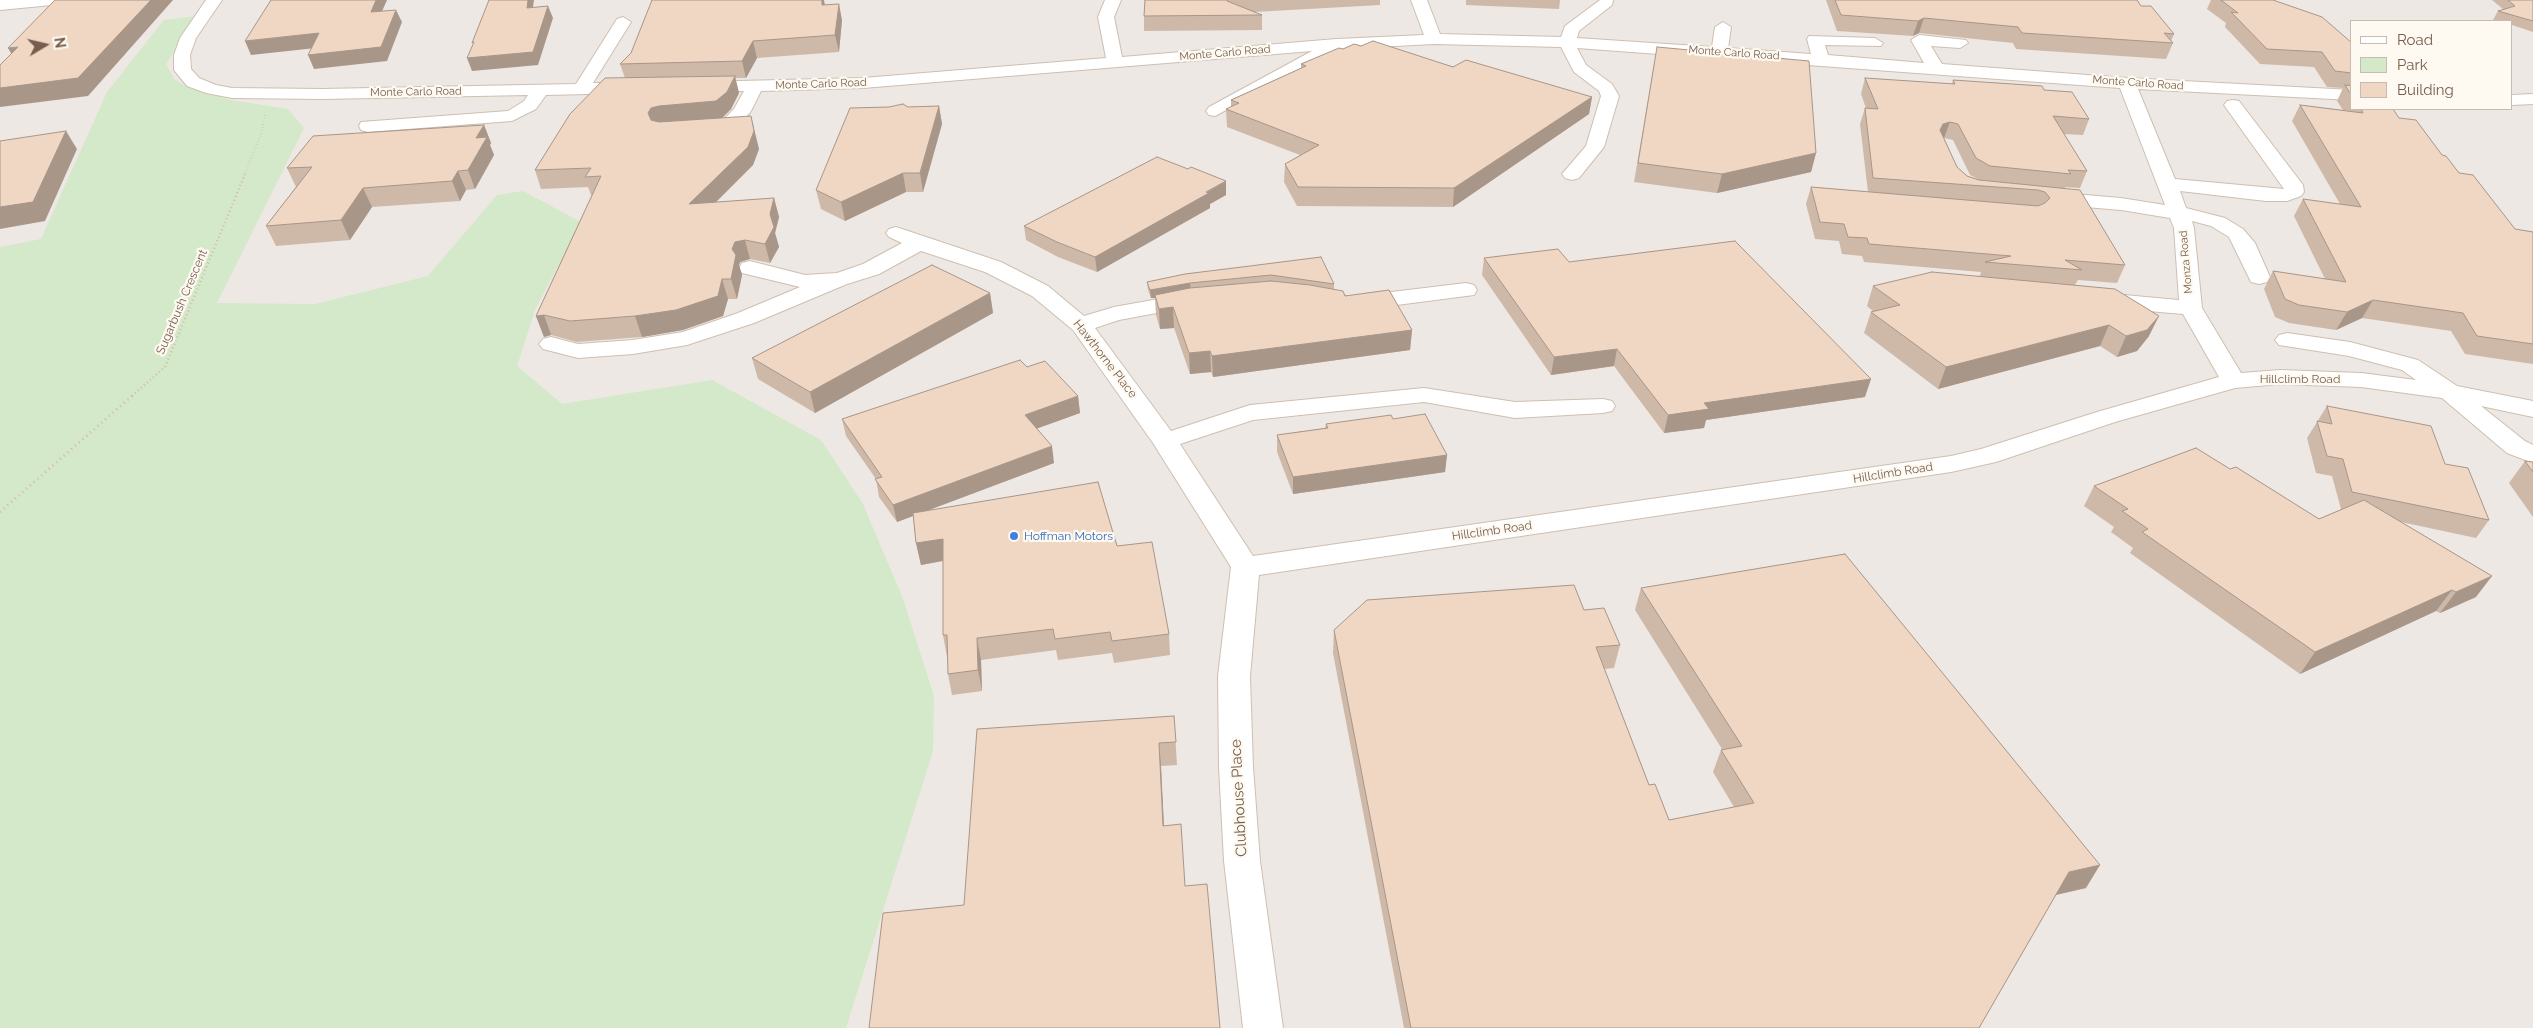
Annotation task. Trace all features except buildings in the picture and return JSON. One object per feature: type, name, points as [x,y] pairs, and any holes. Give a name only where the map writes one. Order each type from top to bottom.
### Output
[{"type":"street","points":[[0,6],[53,7],[68,0]]},
{"type":"street","name":"Monte Carlo Road","points":[[214,0],[188,38],[182,55],[183,70],[193,82],[212,89],[232,93],[269,94],[649,88]]},
{"type":"street","points":[[1113,0],[1109,7],[1106,23],[1115,62]]},
{"type":"street","points":[[1419,0],[1434,39]]},
{"type":"street","points":[[1572,174],[1596,147],[1610,96],[1606,88],[1580,68],[1570,52],[1568,42],[1572,29],[1607,2]]},
{"type":"street","points":[[581,89],[623,22]]},
{"type":"street","points":[[1719,52],[1723,27]]},
{"type":"street","name":"Monte Carlo Road","points":[[678,87],[882,82],[1336,44],[1434,39],[1568,42],[2127,83],[2350,94]]},
{"type":"street","points":[[1821,60],[1815,39],[1875,44]]},
{"type":"street","points":[[1936,68],[1919,40],[1960,43]]},
{"type":"street","points":[[1215,111],[1336,44]]},
{"type":"street","points":[[1877,64],[1903,74],[1935,82],[2044,94]]},
{"type":"street","name":"Monza Road","points":[[2127,83],[2180,220],[2191,308],[2233,381]]},
{"type":"street","points":[[682,131],[718,128],[730,124],[742,111],[755,86]]},
{"type":"street","points":[[368,126],[512,116],[530,105],[541,90]]},
{"type":"street","points":[[2513,100],[2533,99]]},
{"type":"street","points":[[2166,184],[2266,195],[2287,195],[2294,192],[2293,185],[2233,105]]},
{"type":"street","points":[[2035,196],[2121,204],[2180,220]]},
{"type":"street","points":[[2045,216],[2218,222],[2236,233],[2244,242],[2259,277]]},
{"type":"street","name":"Hawthorne Place","points":[[896,233],[993,267],[1040,291],[1081,325],[1165,440],[1245,567]]},
{"type":"street","points":[[551,344],[578,351],[633,347],[687,338],[746,318],[838,279],[871,269],[920,243]]},
{"type":"street","points":[[750,268],[806,282],[838,279]]},
{"type":"street","points":[[1333,302],[1362,303],[1466,290]]},
{"type":"street","points":[[1081,325],[1114,314],[1209,298]]},
{"type":"street","points":[[2086,298],[2191,308]]},
{"type":"street","points":[[2287,340],[2350,349],[2410,365],[2449,392],[2516,447],[2533,455]]},
{"type":"street","name":"Hillclimb Road","points":[[1245,567],[1951,464],[1987,456],[2106,417],[2233,381],[2280,377],[2361,380],[2449,392],[2533,408]]},
{"type":"street","points":[[1165,440],[1250,413],[1424,395],[1516,410],[1603,406]]},
{"type":"street","name":"Clubhouse Place","points":[[1245,567],[1234,676],[1236,767],[1242,861],[1263,1028]]},
{"type":"path","name":"Sugarbush Crescent","points":[[0,512],[165,367],[261,135],[269,94]]},
{"type":"shaded area","points":[[0,0],[2533,0],[2533,1028],[0,1028]]},
{"type":"green space","points":[[197,16],[166,64],[174,79],[189,88],[231,100],[288,109],[304,128],[217,303],[315,304],[428,276],[497,195],[523,191],[581,222],[535,310],[517,366],[562,404],[712,380],[821,440],[863,504],[903,599],[934,696],[933,751],[846,1028],[0,1028],[0,247],[41,239],[107,92],[164,20]]},
{"type":"place","name":"Hoffman Motors","points":[[1014,536]]}]
